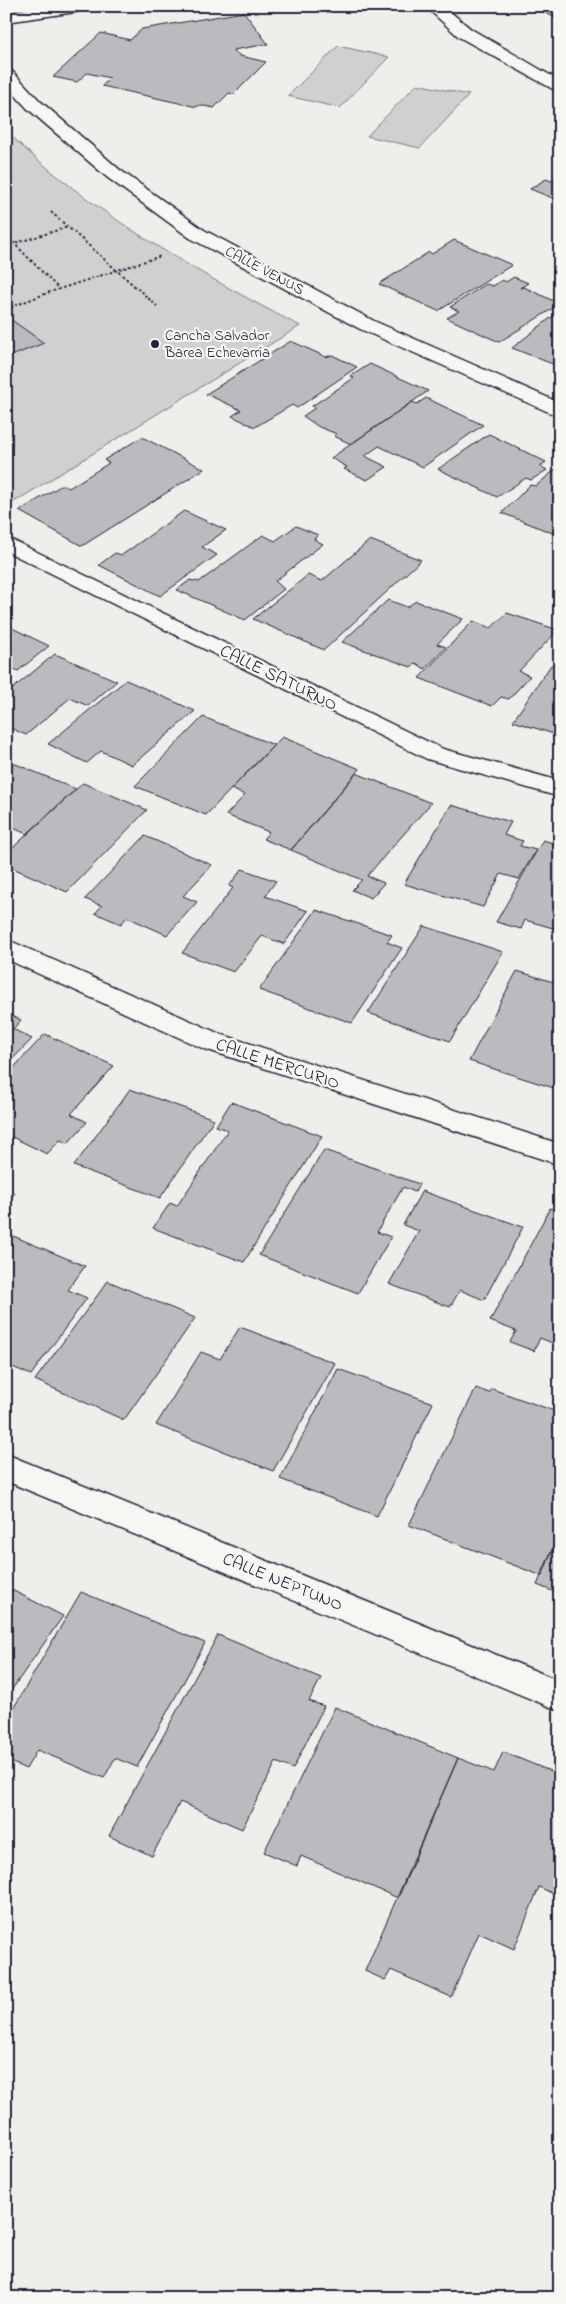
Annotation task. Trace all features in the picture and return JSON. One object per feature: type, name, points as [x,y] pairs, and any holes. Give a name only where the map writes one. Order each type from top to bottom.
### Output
[{"type":"street","points":[[6,17],[83,6]]},
{"type":"street","points":[[433,6],[465,33],[560,88]]},
{"type":"street","name":"CALLE VENUS","points":[[6,75],[34,105],[114,174],[206,238],[367,325],[560,411]]},
{"type":"street","name":"CALLE SATURNO","points":[[6,542],[436,754],[560,789]]},
{"type":"street","name":"CALLE MERCURIO","points":[[6,948],[211,1041],[560,1155]]},
{"type":"street","name":"CALLE NEPTUNO","points":[[6,1467],[560,1696]]},
{"type":"path","points":[[51,212],[157,306]]},
{"type":"path","points":[[16,243],[68,227]]},
{"type":"path","points":[[6,235],[16,243],[59,289]]},
{"type":"path","points":[[6,309],[206,238]]},
{"type":"shaded area","points":[[338,46],[389,57],[340,108],[288,96]]},
{"type":"shaded area","points":[[417,84],[469,95],[420,148],[367,136]]},
{"type":"shaded area","points":[[6,131],[73,188],[146,239],[222,284],[300,326],[6,507]]},
{"type":"building","points":[[531,6],[560,6],[560,20]]},
{"type":"building","points":[[244,12],[268,44],[233,50],[240,56],[266,62],[234,94],[229,93],[214,108],[199,105],[197,107],[102,86],[110,78],[87,73],[77,82],[53,77],[101,33],[130,40],[142,29]]},
{"type":"building","points":[[560,175],[560,201],[530,189],[546,179],[551,181]]},
{"type":"building","points":[[454,240],[512,265],[438,311],[379,284],[429,252],[432,254]]},
{"type":"building","points":[[514,277],[528,283],[520,288],[524,287],[560,304],[499,342],[447,318],[459,311],[450,307],[486,284],[493,286],[502,280],[506,282]]},
{"type":"building","points":[[560,315],[560,367],[512,348],[553,316],[557,317]]},
{"type":"building","points":[[10,319],[44,343],[6,358],[6,320]]},
{"type":"building","points":[[291,341],[326,357],[332,355],[357,367],[297,408],[292,405],[255,427],[232,416],[241,410],[206,394]]},
{"type":"building","points":[[370,364],[428,391],[351,444],[334,436],[337,434],[319,427],[303,416],[315,408],[312,406],[354,378],[351,376]]},
{"type":"building","points":[[426,398],[483,425],[423,467],[379,446],[365,456],[387,467],[367,480],[344,469],[347,467],[331,458],[412,402],[417,404]]},
{"type":"building","points":[[489,434],[546,462],[540,466],[547,470],[531,480],[526,478],[497,497],[438,469]]},
{"type":"building","points":[[142,437],[204,469],[82,546],[19,511],[62,485],[69,488],[109,463],[104,460]]},
{"type":"building","points":[[557,468],[560,469],[560,536],[502,513],[530,485],[536,486]]},
{"type":"building","points":[[184,511],[226,530],[202,547],[217,555],[160,596],[99,565],[115,553],[122,555]]},
{"type":"building","points":[[296,526],[318,535],[314,539],[323,544],[275,581],[284,589],[245,620],[177,590],[190,580],[199,582],[263,535],[275,541]]},
{"type":"building","points":[[370,540],[421,560],[324,650],[253,619],[308,575],[322,581]]},
{"type":"building","points":[[388,600],[407,607],[416,601],[463,619],[437,644],[446,647],[425,669],[416,663],[411,667],[342,642]]},
{"type":"building","points":[[507,613],[558,630],[519,671],[530,676],[509,699],[501,697],[492,706],[419,678],[473,621],[491,628]]},
{"type":"building","points":[[6,625],[49,646],[18,671],[6,665]]},
{"type":"building","points":[[55,654],[117,681],[88,706],[70,698],[26,735],[6,726],[6,694]]},
{"type":"building","points":[[551,665],[560,668],[560,736],[513,721]]},
{"type":"building","points":[[126,680],[195,711],[132,765],[101,751],[87,763],[48,744]]},
{"type":"building","points":[[203,717],[274,745],[206,815],[135,786]]},
{"type":"building","points":[[282,737],[360,769],[291,850],[263,839],[269,832],[226,815],[245,795],[231,789]]},
{"type":"building","points":[[6,760],[76,789],[27,834],[6,825]]},
{"type":"building","points":[[356,773],[431,803],[367,876],[384,883],[371,898],[352,890],[362,880],[291,850]]},
{"type":"building","points":[[83,783],[147,810],[67,892],[6,865],[6,854]]},
{"type":"building","points":[[451,805],[511,822],[504,835],[523,841],[520,846],[536,850],[519,879],[501,874],[483,907],[404,884]]},
{"type":"building","points":[[145,836],[212,865],[183,896],[197,902],[167,935],[127,917],[121,924],[95,913],[102,906],[85,899]]},
{"type":"building","points":[[543,840],[560,845],[560,930],[525,920],[521,929],[496,922]]},
{"type":"building","points":[[242,869],[276,881],[265,896],[308,911],[284,944],[262,936],[234,972],[182,953],[233,888],[229,886]]},
{"type":"building","points":[[316,910],[392,935],[387,942],[402,948],[352,1023],[259,990]]},
{"type":"building","points":[[424,926],[503,952],[450,1041],[368,1013]]},
{"type":"building","points":[[517,971],[560,984],[560,1090],[469,1061]]},
{"type":"building","points":[[6,1013],[21,1020],[13,1029],[32,1039],[6,1066]]},
{"type":"building","points":[[45,1034],[114,1066],[71,1114],[87,1122],[68,1143],[60,1140],[47,1154],[6,1134],[6,1076]]},
{"type":"building","points":[[130,1089],[214,1119],[160,1198],[74,1166]]},
{"type":"building","points":[[231,1102],[322,1136],[244,1262],[153,1228],[170,1203],[177,1206],[228,1130],[216,1126]]},
{"type":"building","points":[[324,1150],[419,1184],[415,1192],[403,1187],[377,1232],[391,1237],[358,1293],[259,1255]]},
{"type":"building","points":[[6,1189],[15,1193],[6,1204]]},
{"type":"building","points":[[422,1191],[523,1227],[484,1300],[460,1290],[450,1307],[389,1284],[419,1231],[403,1225]]},
{"type":"building","points":[[550,1208],[560,1211],[560,1346],[540,1338],[534,1351],[510,1342],[516,1331],[490,1321]]},
{"type":"building","points":[[6,1233],[85,1266],[68,1290],[87,1298],[31,1375],[6,1364]]},
{"type":"building","points":[[108,1281],[195,1318],[124,1420],[35,1380]]},
{"type":"building","points":[[240,1327],[335,1363],[273,1471],[156,1425],[201,1352],[220,1359]]},
{"type":"building","points":[[338,1369],[433,1403],[377,1516],[280,1479]]},
{"type":"building","points":[[476,1388],[489,1393],[492,1389],[560,1413],[560,1531],[542,1576],[409,1525]]},
{"type":"building","points":[[560,1531],[560,1594],[537,1585]]},
{"type":"building","points":[[6,1587],[63,1616],[6,1698]]},
{"type":"building","points":[[81,1592],[205,1643],[137,1767],[115,1758],[104,1778],[37,1750],[26,1769],[6,1760],[6,1721]]},
{"type":"building","points":[[218,1635],[321,1678],[309,1701],[324,1706],[293,1769],[276,1762],[242,1829],[180,1802],[152,1856],[109,1836]]},
{"type":"building","points":[[335,1707],[458,1758],[398,1898],[301,1856],[297,1866],[264,1852]]},
{"type":"building","points":[[503,1752],[560,1775],[560,1897],[539,1887],[514,1949],[479,1933],[451,1997],[391,1970],[385,1980],[365,1971],[458,1758],[494,1772]]},
{"type":"place","name":"Cancha Salvador Barea Echevarría","points":[[155,344]]}]
